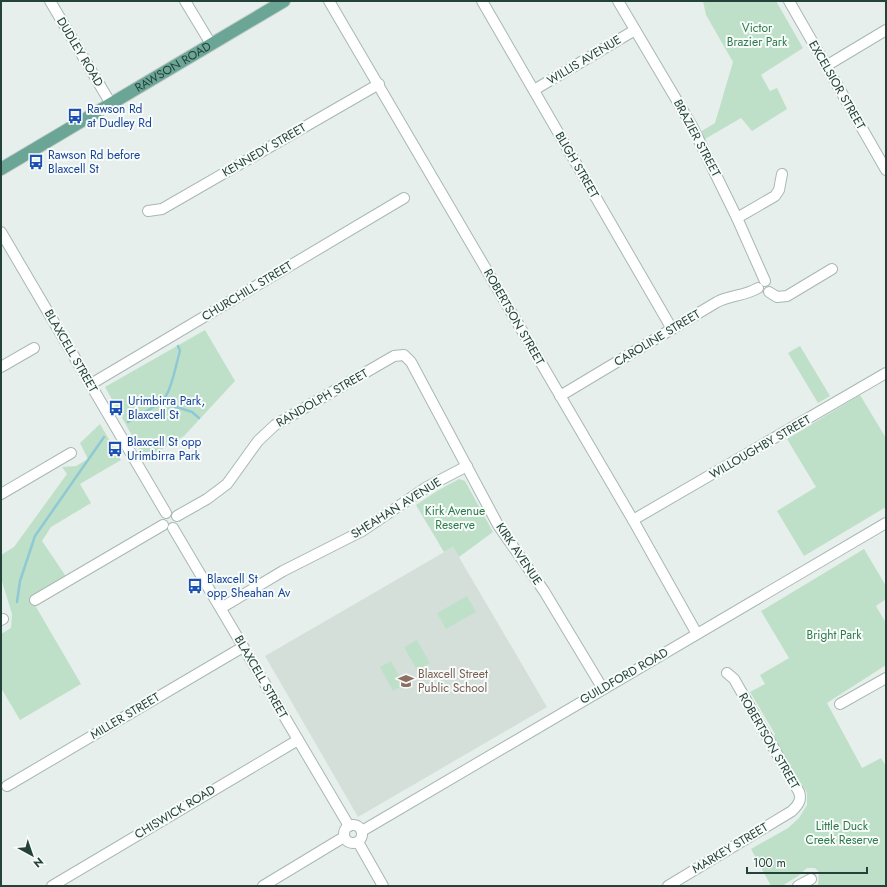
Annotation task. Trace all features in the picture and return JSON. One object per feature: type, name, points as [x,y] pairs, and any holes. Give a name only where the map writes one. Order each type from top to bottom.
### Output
[{"type":"main road","name":"RAWSON ROAD","points":[[1,169],[284,1]]},
{"type":"street","name":"DUDLEY ROAD","points":[[50,1],[111,104]]},
{"type":"street","points":[[185,1],[211,44]]},
{"type":"street","name":"ROBERTSON STREET","points":[[330,1],[633,520],[697,634]]},
{"type":"street","name":"BLIGH STREET","points":[[482,1],[672,329]]},
{"type":"street","name":"BRAZIER STREET","points":[[618,1],[692,126],[737,218],[765,281]]},
{"type":"street","name":"EXCELSIOR STREET","points":[[788,1],[886,170]]},
{"type":"street","name":"WILLIS AVENUE","points":[[534,90],[635,30]]},
{"type":"street","points":[[826,66],[886,30]]},
{"type":"street","name":"KENNEDY STREET","points":[[148,211],[162,209],[379,84]]},
{"type":"street","points":[[737,218],[774,196],[779,190],[782,174]]},
{"type":"street","name":"CHURCHILL STREET","points":[[91,384],[404,198]]},
{"type":"street","name":"BLAXCELL STREET","points":[[1,232],[166,513]]},
{"type":"street","points":[[769,292],[773,296],[777,297],[787,296],[832,269]]},
{"type":"street","points":[[765,281],[771,284],[771,289],[769,292],[763,294],[760,292],[758,288],[760,283],[765,281]]},
{"type":"street","name":"CAROLINE STREET","points":[[560,396],[721,300],[730,296],[751,292],[758,288]]},
{"type":"street","points":[[1,367],[34,348]]},
{"type":"street","name":"KIRK AVENUE","points":[[404,355],[411,362],[498,525],[544,591],[603,689]]},
{"type":"street","name":"RANDOLPH STREET","points":[[178,516],[207,499],[227,484],[258,442],[275,425],[394,356],[404,355]]},
{"type":"street","name":"WILLOUGHBY STREET","points":[[633,520],[886,373]]},
{"type":"street","points":[[1,494],[70,453]]},
{"type":"street","name":"SHEAHAN AVENUE","points":[[221,608],[284,571],[362,531],[427,487],[467,466]]},
{"type":"street","points":[[174,512],[178,516],[178,524],[173,528],[168,528],[163,525],[162,518],[166,513],[174,512]]},
{"type":"street","name":"GUILDFORD ROAD","points":[[362,831],[886,524]]},
{"type":"street","points":[[35,600],[163,525]]},
{"type":"street","name":"BLAXCELL STREET","points":[[173,528],[349,826]]},
{"type":"street","name":"MILLER STREET","points":[[7,786],[243,647]]},
{"type":"street","name":"ROBERTSON STREET","points":[[727,673],[734,679],[799,792],[799,802],[792,811]]},
{"type":"street","points":[[840,704],[886,678]]},
{"type":"street","name":"CHISWICK ROAD","points":[[52,886],[298,740]]},
{"type":"street","name":"MARKEY STREET","points":[[668,886],[792,811]]},
{"type":"street","points":[[263,886],[344,837],[345,831],[349,826],[355,825],[361,828],[362,838],[358,842],[351,843],[344,837]]},
{"type":"street","points":[[358,842],[383,886]]},
{"type":"street","points":[[798,886],[810,879]]},
{"type":"shaded area","name":"Blaxcell Street Public School","points":[[453,547],[547,707],[358,817],[265,656]]},
{"type":"green space","name":"Victor Brazier Park","points":[[703,1],[776,1],[803,48],[761,75],[770,91],[777,88],[787,109],[752,131],[741,118],[705,139],[700,132],[715,123],[733,62],[706,15]]},
{"type":"green space","points":[[205,330],[235,381],[184,436],[145,459],[105,387]]},
{"type":"green space","points":[[800,346],[830,396],[818,403],[788,353]]},
{"type":"green space","points":[[860,395],[886,438],[886,507],[804,556],[777,511],[816,487],[787,439]]},
{"type":"green space","points":[[100,424],[121,460],[80,484],[91,503],[51,527],[42,541],[67,578],[32,600],[81,684],[20,720],[1,688],[1,634],[11,628],[12,614],[1,578],[1,555],[14,547],[67,474],[62,467],[76,466],[88,459],[80,443]]},
{"type":"green space","name":"Kirk Avenue Reserve","points":[[459,479],[465,481],[493,532],[459,557],[453,547],[444,552],[416,505]]},
{"type":"green space","points":[[864,549],[886,586],[886,599],[876,606],[886,623],[886,665],[827,703],[862,768],[881,758],[886,766],[886,886],[818,886],[819,872],[815,868],[807,868],[798,876],[782,886],[771,886],[751,849],[788,828],[799,818],[807,805],[807,793],[773,737],[775,734],[750,692],[765,684],[760,675],[789,658],[761,611]]},
{"type":"green space","points":[[467,596],[476,612],[446,629],[437,613]]},
{"type":"green space","points":[[417,640],[430,663],[417,670],[404,647]]},
{"type":"green space","points":[[391,661],[404,685],[393,691],[380,667]]},
{"type":"waterway","points":[[128,422],[154,407],[166,396],[180,351],[178,346]]},
{"type":"waterway","points":[[161,402],[192,412],[199,418]]},
{"type":"waterway","points":[[17,602],[20,581],[35,536],[104,437]]},
{"type":"place","name":"Rawson Rd at Dudley Rd","points":[[75,116]]},
{"type":"place","name":"Rawson Rd before Blaxcell St","points":[[36,162]]},
{"type":"place","name":"Urimbirra Park, Blaxcell St","points":[[116,408]]},
{"type":"place","name":"Blaxcell St opp Urimbirra Park","points":[[115,449]]},
{"type":"place","name":"Blaxcell St opp Sheahan Av","points":[[195,586]]},
{"type":"place","name":"Blaxcell Street Public School","points":[[406,681]]},
{"type":"park label","name":"Bright Park","points":[[834,635]]},
{"type":"park label","name":"Little Duck Creek Reserve","points":[[842,833]]}]
